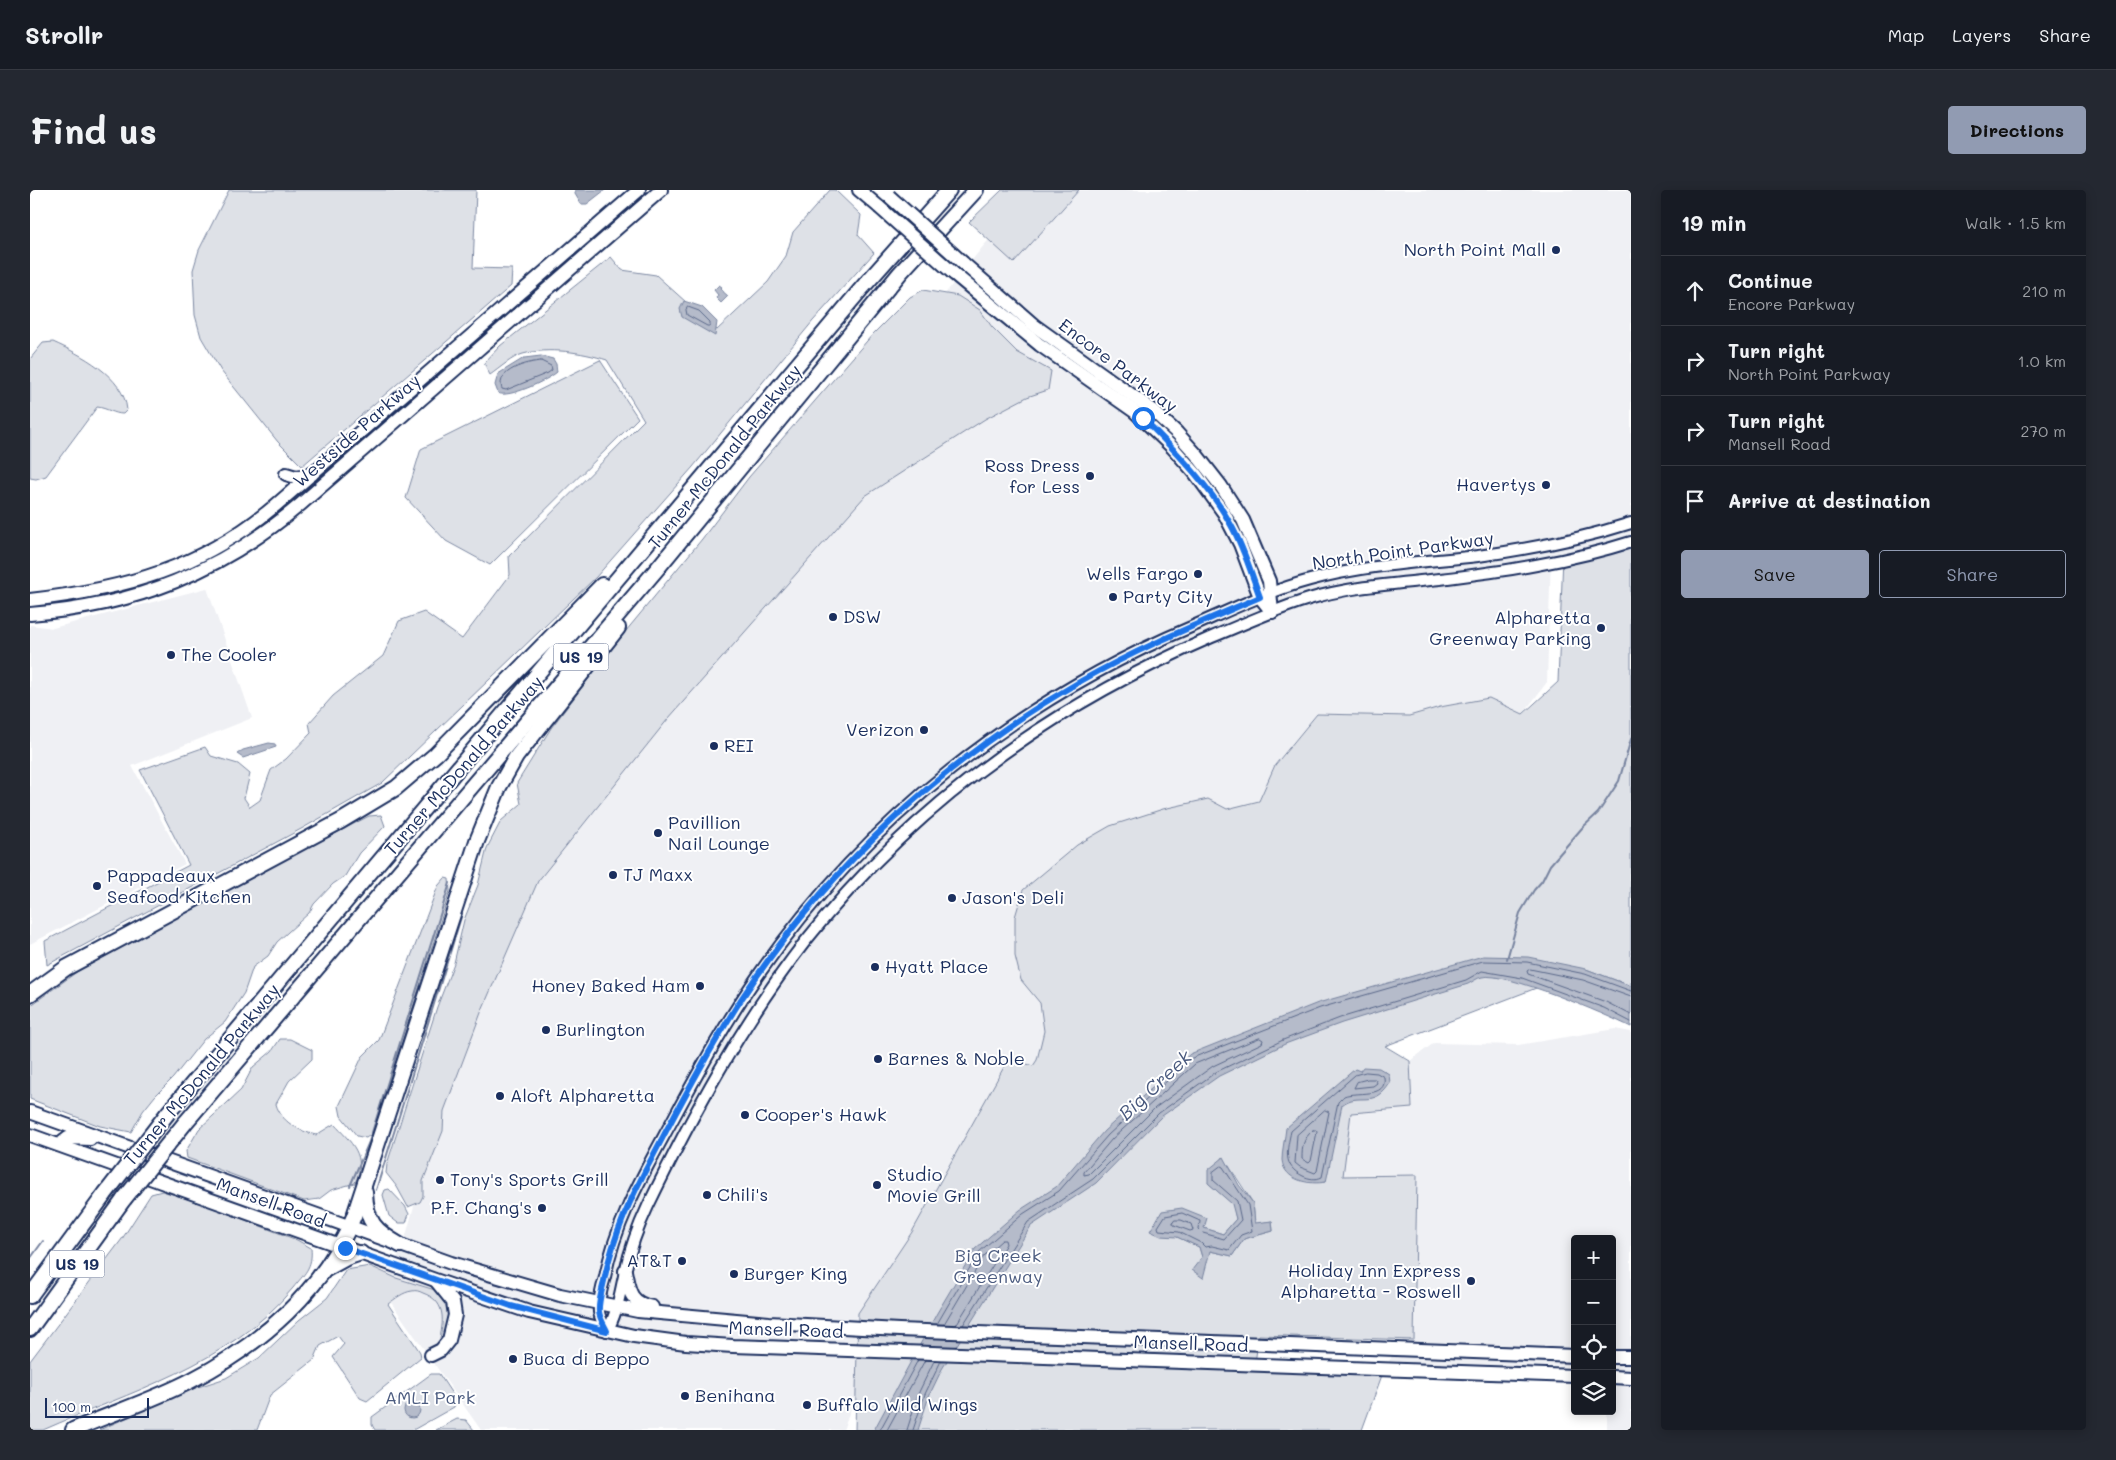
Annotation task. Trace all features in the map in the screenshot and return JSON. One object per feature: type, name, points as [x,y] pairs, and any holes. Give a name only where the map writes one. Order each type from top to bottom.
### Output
[{"type":"highway","name":"Turner McDonald Parkway","points":[[30,1296],[167,1114],[862,288],[949,190]]},
{"type":"highway","name":"Turner McDonald Parkway","points":[[30,1329],[124,1199],[185,1123],[657,569],[894,280],[976,190]]},
{"type":"highway","points":[[30,994],[66,968],[341,821],[396,788],[436,754],[578,607],[640,551]]},
{"type":"highway","points":[[73,1430],[182,1384],[217,1366],[278,1321],[322,1273],[350,1228],[477,841],[499,788],[526,743],[624,620],[657,569]]},
{"type":"highway","points":[[365,1184],[366,1207],[371,1223],[382,1235],[400,1245]]},
{"type":"highway","points":[[322,1273],[340,1261],[361,1254]]},
{"type":"main road","name":"Westside Parkway","points":[[30,600],[104,590],[146,578],[181,566],[218,547],[243,531],[312,474],[639,190]]},
{"type":"main road","name":"Westside Parkway","points":[[30,614],[106,603],[149,592],[186,578],[245,546],[287,515],[661,190]]},
{"type":"main road","name":"Encore Parkway","points":[[859,190],[953,273],[1040,345],[1134,411],[1173,448],[1206,488],[1232,526],[1266,595],[1272,612]]},
{"type":"main road","name":"Encore Parkway","points":[[886,193],[1035,326],[1140,401],[1177,433],[1209,471],[1236,508],[1269,581],[1266,595]]},
{"type":"main road","points":[[286,474],[296,477],[312,474]]},
{"type":"main road","name":"Mansell Road","points":[[30,1112],[350,1228],[504,1280],[618,1308],[678,1316],[899,1330],[1571,1356]]},
{"type":"main road","name":"Mansell Road","points":[[30,1135],[338,1246],[529,1312],[607,1331],[660,1340],[709,1345],[1571,1376]]},
{"type":"main road","points":[[59,1145],[63,1140],[74,1137],[115,1143]]},
{"type":"main road","points":[[625,1271],[628,1288],[638,1303],[678,1316]]},
{"type":"main road","points":[[431,1355],[441,1350],[449,1340],[455,1315],[453,1302],[435,1280]]},
{"type":"main road","points":[[1616,1357],[1631,1357]]},
{"type":"main road","points":[[1616,1377],[1631,1378]]},
{"type":"street","name":"North Point Parkway","points":[[607,1331],[601,1317],[599,1304],[617,1230],[631,1198],[717,1037],[773,954],[838,875],[918,796],[994,737],[1065,690],[1150,644],[1266,595],[1331,574],[1535,548],[1631,523]]},
{"type":"street","name":"North Point Parkway","points":[[607,1331],[618,1308],[625,1271],[641,1221],[733,1047],[774,984],[804,944],[870,868],[931,810],[976,773],[1016,744],[1092,696],[1158,661],[1272,612],[1335,592],[1537,566],[1592,554],[1631,542]]},
{"type":"street","points":[[668,1129],[684,1137]]},
{"type":"shaded area","points":[[1039,190],[1631,190],[1631,544],[1601,551],[1551,556],[1547,682],[1523,714],[1489,698],[1440,707],[1409,716],[1317,714],[1275,764],[1259,801],[1227,809],[1208,799],[1072,1041],[873,1349],[843,1430],[481,1430],[378,1284],[402,1250],[510,856],[814,457],[985,244]]},
{"type":"shaded area","points":[[207,588],[252,718],[132,766],[185,864],[30,944],[30,625],[53,628]]},
{"type":"shaded area","points":[[1615,1029],[1631,1032],[1631,1430],[1607,1430],[1607,1415],[1616,1415],[1616,1235],[1571,1235],[1571,1366],[1385,1367],[1414,1323],[1417,1175],[1343,1176],[1350,1113],[1412,1108],[1410,1061],[1434,1043],[1518,1045]]},
{"type":"green space","points":[[229,190],[476,190],[473,268],[512,269],[511,286],[302,466],[278,442],[221,371],[201,337],[195,315],[193,270],[199,250]]},
{"type":"green space","points":[[830,190],[835,190],[861,215],[858,235],[874,253],[813,321],[693,467],[596,577],[382,783],[303,828],[47,965],[45,941],[189,865],[140,770],[205,747],[211,756],[238,764],[250,774],[244,798],[250,807],[260,800],[271,770],[286,759],[311,733],[309,723],[333,696],[383,656],[399,621],[424,612],[462,639],[510,575],[509,556],[644,420],[607,360],[565,351],[533,352],[515,358],[490,375],[484,363],[500,346],[611,257],[622,270],[656,275],[717,330],[768,282],[786,256],[793,232]]},
{"type":"green space","points":[[1002,190],[1079,190],[1014,263],[969,222]]},
{"type":"green space","points":[[923,290],[958,296],[980,310],[992,327],[1017,352],[1051,371],[1048,390],[1027,397],[985,419],[865,496],[668,719],[538,881],[482,1010],[444,1111],[443,1131],[423,1181],[423,1196],[420,1202],[408,1207],[397,1187],[386,1173],[387,1164],[437,1007],[454,963],[464,920],[478,885],[487,848],[501,821],[521,804],[517,783],[551,728],[616,643],[702,539],[749,477],[873,334],[910,297]]},
{"type":"green space","points":[[53,342],[76,353],[109,377],[118,387],[124,398],[127,410],[120,414],[97,407],[46,476],[36,479],[30,478],[30,359],[43,343]]},
{"type":"green space","points":[[600,360],[638,418],[490,565],[446,541],[406,498],[421,449]]},
{"type":"green space","name":"Big Creek Greenway","points":[[1631,544],[1631,986],[1586,969],[1385,1046],[1410,1061],[1412,1108],[1351,1113],[1343,1176],[1417,1175],[1414,1340],[1259,1335],[1255,1363],[1385,1367],[1362,1430],[855,1430],[858,1313],[912,1232],[1009,1058],[1033,1066],[1037,1060],[1044,1031],[1040,1003],[1021,980],[1015,956],[1015,917],[1023,890],[1077,845],[1110,826],[1163,809],[1208,799],[1227,809],[1259,801],[1275,765],[1317,714],[1409,716],[1440,707],[1489,698],[1523,714],[1558,682],[1563,556]],"holes":[[[1223,1157],[1253,1203],[1255,1224],[1272,1221],[1273,1231],[1244,1239],[1232,1256],[1210,1251],[1202,1257],[1199,1247],[1177,1237],[1204,1228],[1223,1234],[1236,1219],[1233,1204],[1208,1183]]]},
{"type":"green space","points":[[381,815],[385,826],[359,853],[345,876],[333,884],[314,904],[309,913],[277,942],[268,956],[253,967],[244,993],[225,1022],[204,1039],[173,1078],[155,1096],[143,1111],[131,1132],[100,1126],[30,1099],[30,1006],[78,971],[369,816]]},
{"type":"green space","points":[[445,878],[449,879],[450,891],[373,1133],[366,1138],[357,1136],[341,1116],[339,1106],[362,1057],[379,1040],[438,886]]},
{"type":"green space","points":[[280,1039],[290,1039],[312,1050],[312,1059],[289,1081],[276,1104],[282,1116],[297,1128],[316,1135],[334,1124],[352,1143],[359,1157],[359,1173],[355,1183],[331,1190],[319,1199],[304,1201],[187,1158],[186,1151],[199,1129],[241,1090],[253,1067],[272,1051]]},
{"type":"green space","points":[[389,1189],[405,1206],[409,1214],[406,1223],[398,1223],[389,1216],[383,1195],[385,1190]]},
{"type":"green space","points":[[162,1191],[198,1202],[297,1240],[311,1248],[311,1261],[307,1270],[268,1314],[239,1337],[209,1356],[177,1373],[43,1430],[30,1430],[30,1361],[122,1239],[151,1194]]},
{"type":"green space","points":[[370,1266],[396,1278],[435,1290],[444,1295],[453,1311],[442,1341],[440,1338],[441,1311],[439,1305],[430,1296],[419,1291],[413,1291],[402,1294],[388,1304],[420,1352],[421,1357],[367,1401],[360,1398],[333,1357],[344,1344],[338,1336],[320,1346],[314,1360],[270,1395],[257,1430],[99,1430],[195,1388],[226,1378],[259,1358],[299,1320],[327,1298],[346,1270]]},
{"type":"green space","name":"AMLI Park","points":[[431,1374],[439,1374],[456,1400],[454,1407],[413,1430],[375,1430],[372,1425],[372,1417]]},
{"type":"green space","points":[[457,1419],[466,1420],[474,1430],[436,1430]]},
{"type":"water","points":[[575,190],[605,190],[587,204],[581,204],[575,194]]},
{"type":"water","points":[[719,285],[722,287],[720,289],[728,296],[721,303],[716,298],[718,295],[714,290]]},
{"type":"water","points":[[684,301],[702,307],[717,322],[715,336],[682,317],[680,309]]},
{"type":"water","points":[[541,356],[553,359],[557,372],[537,384],[519,391],[498,393],[495,385],[498,374],[524,358]]},
{"type":"water","points":[[269,743],[275,744],[276,747],[243,758],[237,754],[243,750]]},
{"type":"water","points":[[1483,956],[1528,957],[1586,969],[1631,986],[1631,1027],[1579,1004],[1533,987],[1494,977],[1482,977],[1468,984],[1342,1023],[1285,1044],[1219,1076],[1162,1116],[1096,1183],[1031,1226],[942,1369],[929,1396],[918,1430],[874,1430],[937,1313],[975,1249],[1020,1210],[1056,1187],[1104,1131],[1190,1054],[1318,1003]]},
{"type":"water","points":[[1363,1067],[1379,1068],[1389,1074],[1390,1083],[1378,1096],[1354,1099],[1342,1105],[1326,1182],[1306,1182],[1287,1173],[1282,1160],[1286,1128],[1355,1069],[1360,1071]]},
{"type":"water","points":[[1224,1157],[1239,1185],[1253,1203],[1255,1223],[1272,1221],[1273,1231],[1244,1239],[1232,1256],[1210,1251],[1203,1278],[1192,1270],[1202,1257],[1199,1247],[1177,1237],[1161,1236],[1150,1231],[1162,1211],[1182,1208],[1207,1218],[1204,1228],[1223,1234],[1236,1219],[1232,1204],[1208,1183],[1208,1170]]},
{"type":"water","points":[[409,1402],[415,1402],[420,1407],[418,1416],[409,1418],[404,1413],[404,1407]]},
{"type":"waterway","points":[[1507,959],[1520,913],[1542,881],[1550,865],[1582,828],[1598,813],[1619,781],[1631,739]]},
{"type":"waterway","points":[[350,1186],[369,1142],[450,883]]},
{"type":"waterway","points":[[376,1190],[462,914]]},
{"type":"waterway","points":[[30,1259],[43,1241]]},
{"type":"place","name":"North Point Mall","points":[[1556,250]]},
{"type":"place","name":"Ross Dress for Less","points":[[1090,476]]},
{"type":"place","name":"Havertys","points":[[1546,485]]},
{"type":"place","name":"Wells Fargo","points":[[1198,574]]},
{"type":"place","name":"Party City","points":[[1113,597]]},
{"type":"place","name":"DSW","points":[[833,617]]},
{"type":"place","name":"Alpharetta Greenway Parking","points":[[1601,628]]},
{"type":"place","name":"The Cooler","points":[[171,655]]},
{"type":"place","name":"Verizon","points":[[924,730]]},
{"type":"place","name":"REI","points":[[714,746]]},
{"type":"place","name":"Pavillion Nail Lounge","points":[[658,833]]},
{"type":"place","name":"TJ Maxx","points":[[613,875]]},
{"type":"place","name":"Pappadeaux Seafood Kitchen","points":[[97,886]]},
{"type":"place","name":"Jason's Deli","points":[[952,898]]},
{"type":"place","name":"Hyatt Place","points":[[875,967]]},
{"type":"place","name":"Honey Baked Ham","points":[[700,986]]},
{"type":"place","name":"Burlington","points":[[546,1030]]},
{"type":"place","name":"Barnes & Noble","points":[[878,1059]]},
{"type":"place","name":"Aloft Alpharetta","points":[[500,1096]]},
{"type":"place","name":"Cooper's Hawk","points":[[745,1115]]},
{"type":"place","name":"Tony's Sports Grill","points":[[440,1180]]},
{"type":"place","name":"Studio Movie Grill","points":[[877,1185]]},
{"type":"place","name":"Chili's","points":[[707,1195]]},
{"type":"place","name":"P.F. Chang's","points":[[542,1208]]},
{"type":"place","name":"AT&T","points":[[682,1261]]},
{"type":"place","name":"Burger King","points":[[734,1274]]},
{"type":"place","name":"Holiday Inn Express Alpharetta - Roswell","points":[[1471,1281]]},
{"type":"place","name":"Buca di Beppo","points":[[513,1359]]},
{"type":"place","name":"Benihana","points":[[685,1396]]},
{"type":"place","name":"Buffalo Wild Wings","points":[[807,1405]]},
{"type":"route","points":[[345,1248],[529,1312],[607,1331],[601,1317],[599,1304],[617,1230],[631,1198],[703,1062],[743,996],[789,932],[838,875],[918,796],[965,758],[1034,709],[1150,644],[1260,597],[1232,526],[1216,500],[1184,460],[1143,418]]},
{"type":"water label","name":"Big Creek","points":[[1155,1085]]}]
